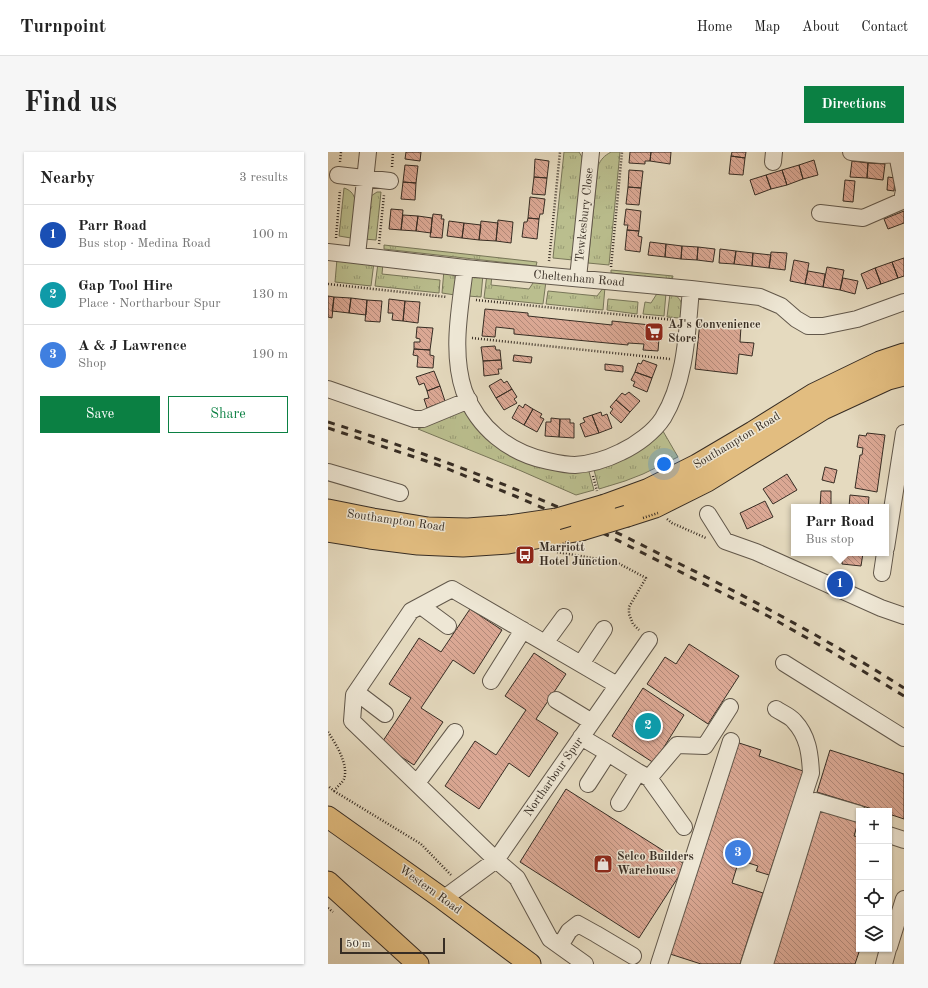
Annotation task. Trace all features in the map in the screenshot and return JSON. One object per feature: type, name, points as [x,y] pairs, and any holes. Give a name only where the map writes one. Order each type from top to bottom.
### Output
[{"type":"main road","name":"Southampton Road","points":[[328,510],[428,528],[468,529],[508,526],[557,519],[601,498],[649,489],[696,465],[814,394],[880,362],[904,354]]},
{"type":"main road","name":"Southampton Road","points":[[328,531],[418,544],[463,546],[508,543],[581,530],[655,507],[707,481],[823,409],[888,379],[904,375]]},
{"type":"main road","name":"Western Road","points":[[328,817],[443,899],[530,964]]},
{"type":"main road","points":[[328,882],[418,964]]},
{"type":"street","points":[[357,255],[368,152]]},
{"type":"street","name":"Tewkesbury Close","points":[[578,278],[591,152]]},
{"type":"street","points":[[820,214],[863,218],[902,201],[904,190],[898,153],[885,155],[851,152]]},
{"type":"street","points":[[338,175],[390,181]]},
{"type":"street","name":"Cheltenham Road","points":[[331,252],[465,268],[691,289],[760,297],[781,306],[796,319],[808,326],[823,326],[856,319],[904,302]]},
{"type":"street","points":[[465,268],[457,358],[464,391],[479,419],[500,441],[529,456],[562,464],[575,465],[617,454],[631,447],[642,439],[662,419],[670,406],[679,381],[688,322],[691,289]]},
{"type":"street","points":[[328,389],[414,419],[423,419],[469,400]]},
{"type":"street","points":[[889,538],[898,507],[904,433]]},
{"type":"street","points":[[328,472],[400,493]]},
{"type":"street","points":[[708,514],[726,541],[756,552],[881,608],[904,616]]},
{"type":"street","points":[[882,573],[885,556]]},
{"type":"street","points":[[585,964],[550,939],[517,878],[496,860],[352,721],[354,695],[411,611],[452,589],[617,685]]},
{"type":"street","points":[[421,606],[448,626]]},
{"type":"street","points":[[545,643],[564,617]]},
{"type":"street","points":[[581,664],[604,629]]},
{"type":"street","points":[[491,681],[523,630]]},
{"type":"street","name":"Northarbour Spur","points":[[443,899],[496,860],[648,640]]},
{"type":"street","points":[[784,663],[904,738]]},
{"type":"street","points":[[356,692],[385,714]]},
{"type":"street","points":[[556,700],[592,722]]},
{"type":"street","points":[[619,803],[643,775],[677,745],[705,746],[730,707]]},
{"type":"street","points":[[749,964],[811,773],[810,756],[805,737],[793,720],[776,709]]},
{"type":"street","points":[[417,783],[455,732]]},
{"type":"street","points":[[581,737],[608,752],[643,775],[684,827]]},
{"type":"street","points":[[659,964],[731,741]]},
{"type":"street","points":[[588,784],[608,752]]},
{"type":"street","points":[[765,964],[815,801],[856,813]]},
{"type":"street","points":[[892,836],[904,840]]},
{"type":"street","points":[[892,938],[904,899]]},
{"type":"street","points":[[560,946],[569,931],[578,924],[632,956]]},
{"type":"street","points":[[884,964],[888,952]]},
{"type":"path","points":[[331,252],[341,190],[337,189],[341,152]]},
{"type":"path","points":[[378,257],[384,194],[389,194],[393,152]]},
{"type":"path","points":[[549,261],[560,152]]},
{"type":"path","points":[[611,267],[622,152]]},
{"type":"path","points":[[328,284],[688,322]]},
{"type":"path","points":[[458,337],[683,360]]},
{"type":"path","points":[[593,475],[601,498]]},
{"type":"path","points":[[658,513],[672,523],[712,542],[726,541]]},
{"type":"path","points":[[557,552],[616,562],[646,578],[629,607],[629,614],[633,624],[648,640]]},
{"type":"path","points":[[328,732],[338,747],[345,768],[344,780],[334,791]]},
{"type":"path","points":[[328,786],[420,844],[462,885]]},
{"type":"green space","points":[[564,152],[579,152],[582,157],[583,164],[573,260],[553,258]]},
{"type":"green space","points":[[611,152],[620,152],[609,265],[588,263],[598,166],[600,161]]},
{"type":"green space","points":[[344,188],[351,192],[355,199],[351,238],[339,236]]},
{"type":"green space","points":[[377,192],[381,192],[376,240],[364,239],[371,196]]},
{"type":"green space","points":[[384,245],[537,262],[536,266],[384,249]]},
{"type":"green space","points":[[337,259],[374,262],[371,286],[335,282]]},
{"type":"green space","points":[[378,263],[383,263],[382,274],[440,280],[439,293],[375,286]]},
{"type":"green space","points":[[444,270],[452,274],[456,279],[455,295],[442,293]]},
{"type":"green space","points":[[611,270],[673,276],[672,280],[611,273]]},
{"type":"green space","points":[[483,274],[481,297],[468,296],[470,280],[474,276]]},
{"type":"green space","points":[[487,274],[492,275],[491,285],[529,289],[535,280],[546,281],[543,304],[484,298]]},
{"type":"green space","points":[[604,287],[603,310],[546,304],[548,291],[597,296]]},
{"type":"green space","points":[[658,292],[666,293],[664,316],[643,314],[645,302],[651,303]]},
{"type":"green space","points":[[670,294],[675,295],[680,300],[680,318],[667,317]]},
{"type":"green space","points":[[608,299],[638,302],[637,314],[607,310]]},
{"type":"green space","points":[[465,409],[485,434],[588,468],[594,490],[576,495],[418,429]]},
{"type":"green space","points":[[660,426],[678,457],[643,474],[599,489],[593,466]]},
{"type":"building","points":[[406,152],[421,152],[420,161],[405,159]]},
{"type":"building","points":[[630,152],[651,152],[650,161],[645,161],[645,164],[629,163]]},
{"type":"building","points":[[651,152],[671,152],[670,164],[650,161]]},
{"type":"building","points":[[732,152],[746,152],[745,158],[731,156]]},
{"type":"building","points":[[731,156],[745,158],[743,175],[729,174]]},
{"type":"building","points":[[535,159],[549,161],[547,178],[534,177]]},
{"type":"building","points":[[814,160],[818,175],[803,179],[799,165]]},
{"type":"building","points":[[852,161],[868,163],[867,178],[850,177]]},
{"type":"building","points":[[868,163],[885,164],[883,180],[867,178]]},
{"type":"building","points":[[405,165],[418,166],[416,183],[403,182]]},
{"type":"building","points":[[799,165],[803,179],[787,185],[782,170]]},
{"type":"building","points":[[629,170],[643,171],[641,188],[628,187]]},
{"type":"building","points":[[782,170],[787,185],[771,189],[766,175]]},
{"type":"building","points":[[766,175],[771,189],[755,195],[750,180]]},
{"type":"building","points":[[534,177],[547,178],[545,195],[532,194]]},
{"type":"building","points":[[888,177],[895,178],[894,191],[887,190]]},
{"type":"building","points":[[845,180],[855,181],[853,202],[843,201]]},
{"type":"building","points":[[403,182],[416,183],[415,200],[401,199]]},
{"type":"building","points":[[628,187],[641,188],[639,205],[626,204]]},
{"type":"building","points":[[530,197],[545,199],[543,214],[540,214],[539,219],[528,218]]},
{"type":"building","points":[[391,209],[403,210],[401,230],[389,229]]},
{"type":"building","points":[[626,209],[641,211],[639,231],[627,230],[628,225],[624,225]]},
{"type":"building","points":[[904,211],[904,223],[888,229],[884,219]]},
{"type":"building","points":[[433,214],[442,215],[441,219],[444,219],[442,238],[430,237]]},
{"type":"building","points":[[403,215],[418,216],[416,231],[401,230]]},
{"type":"building","points":[[418,216],[432,218],[431,233],[416,231]]},
{"type":"building","points":[[528,218],[539,219],[537,239],[522,237],[524,222],[527,222]]},
{"type":"building","points":[[498,220],[513,222],[511,243],[496,241]]},
{"type":"building","points":[[449,221],[464,223],[462,238],[447,236]]},
{"type":"building","points":[[481,221],[498,223],[496,241],[479,240]]},
{"type":"building","points":[[464,223],[481,225],[479,240],[462,238]]},
{"type":"building","points":[[627,230],[639,231],[638,236],[642,237],[640,252],[625,250]]},
{"type":"building","points":[[650,242],[666,244],[665,257],[648,255]]},
{"type":"building","points":[[666,244],[682,246],[681,259],[665,257]]},
{"type":"building","points":[[682,246],[698,247],[697,260],[681,259]]},
{"type":"building","points":[[698,247],[715,249],[713,262],[697,260]]},
{"type":"building","points":[[720,249],[736,251],[734,264],[719,263]]},
{"type":"building","points":[[736,251],[753,253],[752,266],[734,264]]},
{"type":"building","points":[[771,252],[787,253],[785,270],[769,268]]},
{"type":"building","points":[[753,253],[771,255],[769,268],[752,266]]},
{"type":"building","points":[[904,258],[904,276],[898,278],[892,262]]},
{"type":"building","points":[[794,260],[809,263],[805,284],[790,281]]},
{"type":"building","points":[[892,262],[898,278],[881,284],[875,268]]},
{"type":"building","points":[[827,267],[844,270],[840,290],[823,287]]},
{"type":"building","points":[[875,268],[881,284],[867,289],[861,274]]},
{"type":"building","points":[[808,271],[825,274],[823,287],[805,284]]},
{"type":"building","points":[[843,278],[858,281],[855,294],[840,290]]},
{"type":"building","points":[[328,296],[334,297],[332,318],[328,317]]},
{"type":"building","points":[[334,297],[351,298],[349,313],[332,311]]},
{"type":"building","points":[[351,298],[367,300],[366,315],[349,313]]},
{"type":"building","points":[[389,299],[405,301],[403,321],[392,320],[393,313],[388,313]]},
{"type":"building","points":[[367,300],[382,301],[380,322],[365,321]]},
{"type":"building","points":[[405,301],[420,302],[418,323],[403,321]]},
{"type":"building","points":[[485,309],[528,313],[528,316],[612,325],[612,321],[660,326],[658,351],[643,350],[644,344],[628,343],[628,345],[514,334],[514,329],[496,327],[495,337],[482,336]]},
{"type":"building","points":[[700,322],[741,326],[740,342],[754,343],[752,356],[739,354],[737,374],[695,369]]},
{"type":"building","points":[[417,327],[433,328],[430,350],[414,349],[414,342],[420,342],[420,339],[416,338]]},
{"type":"building","points":[[495,346],[496,350],[500,350],[501,360],[483,361],[481,347]]},
{"type":"building","points":[[414,349],[430,350],[430,355],[434,356],[433,368],[417,367],[418,356],[413,355]]},
{"type":"building","points":[[514,355],[532,357],[531,363],[513,361]]},
{"type":"building","points":[[501,360],[502,369],[498,369],[499,374],[484,376],[483,361]]},
{"type":"building","points":[[643,360],[657,365],[652,378],[635,372],[638,363],[641,364]]},
{"type":"building","points":[[605,364],[623,366],[623,372],[605,370]]},
{"type":"building","points":[[434,371],[440,386],[427,391],[424,383],[419,385],[416,377]]},
{"type":"building","points":[[635,372],[652,378],[647,392],[633,386],[635,382],[631,380]]},
{"type":"building","points":[[501,379],[504,383],[507,381],[512,389],[496,398],[489,386]]},
{"type":"building","points":[[440,386],[445,401],[427,408],[424,399],[429,398],[427,391]]},
{"type":"building","points":[[512,389],[517,397],[514,399],[517,403],[504,410],[496,398]]},
{"type":"building","points":[[629,392],[640,401],[630,412],[616,400],[622,393],[625,395]]},
{"type":"building","points":[[616,400],[630,412],[621,423],[610,413],[613,409],[610,407]]},
{"type":"building","points":[[525,404],[533,409],[524,425],[512,418],[519,405],[523,408]]},
{"type":"building","points":[[533,409],[542,414],[540,417],[544,419],[537,432],[524,425]]},
{"type":"building","points":[[601,412],[602,416],[607,414],[612,428],[599,433],[592,415]]},
{"type":"building","points":[[592,415],[599,433],[585,437],[580,424],[585,422],[583,418]]},
{"type":"building","points":[[551,418],[560,419],[559,437],[545,436],[546,422],[551,422]]},
{"type":"building","points":[[560,419],[570,419],[570,423],[574,423],[574,438],[559,437]]},
{"type":"building","points":[[867,433],[885,435],[877,492],[855,488],[860,455],[862,455],[863,448],[857,447],[859,435],[866,436]]},
{"type":"building","points":[[825,467],[837,470],[834,483],[822,480]]},
{"type":"building","points":[[787,474],[797,490],[773,504],[763,489]]},
{"type":"building","points":[[821,491],[831,491],[831,504],[820,504]]},
{"type":"building","points":[[850,495],[869,497],[868,504],[849,504]]},
{"type":"building","points":[[765,501],[773,517],[747,529],[740,513]]},
{"type":"building","points":[[843,556],[863,556],[861,566],[842,564]]},
{"type":"building","points":[[470,609],[502,630],[474,674],[453,660],[421,708],[443,722],[414,765],[381,744],[411,698],[389,684],[419,638],[441,652]]},
{"type":"building","points":[[689,644],[739,676],[708,724],[647,684],[665,657],[676,664]]},
{"type":"building","points":[[534,653],[566,674],[536,719],[558,733],[529,777],[509,763],[479,809],[445,786],[475,741],[496,755],[526,710],[505,696]]},
{"type":"building","points":[[643,688],[684,715],[654,763],[612,736]]},
{"type":"building","points":[[736,742],[761,750],[759,756],[806,772],[782,847],[779,845],[769,875],[756,871],[758,866],[739,860],[732,883],[763,893],[740,964],[701,964],[667,953]]},
{"type":"building","points":[[830,750],[904,774],[904,819],[892,815],[892,808],[869,808],[817,792]]},
{"type":"building","name":"Selco Builders Warehouse","points":[[566,789],[686,865],[639,938],[520,862]]},
{"type":"building","points":[[821,807],[856,818],[856,829],[854,836],[856,836],[856,952],[859,952],[855,964],[772,964]]},
{"type":"railway","points":[[328,422],[471,472],[542,500],[611,530],[766,608],[822,639],[904,688]]},
{"type":"railway","points":[[328,428],[438,465],[609,536],[768,616],[830,651],[904,696]]},
{"type":"place","name":"AJ's Convenience Store","points":[[654,332]]},
{"type":"place","name":"Marriott Hotel Junction","points":[[525,555]]},
{"type":"place","name":"Parr Road","points":[[840,584]]},
{"type":"place","name":"Gap Tool Hire","points":[[648,726]]},
{"type":"place","name":"A & J Lawrence","points":[[738,853]]},
{"type":"place","name":"Selco Builders Warehouse","points":[[603,864]]}]
